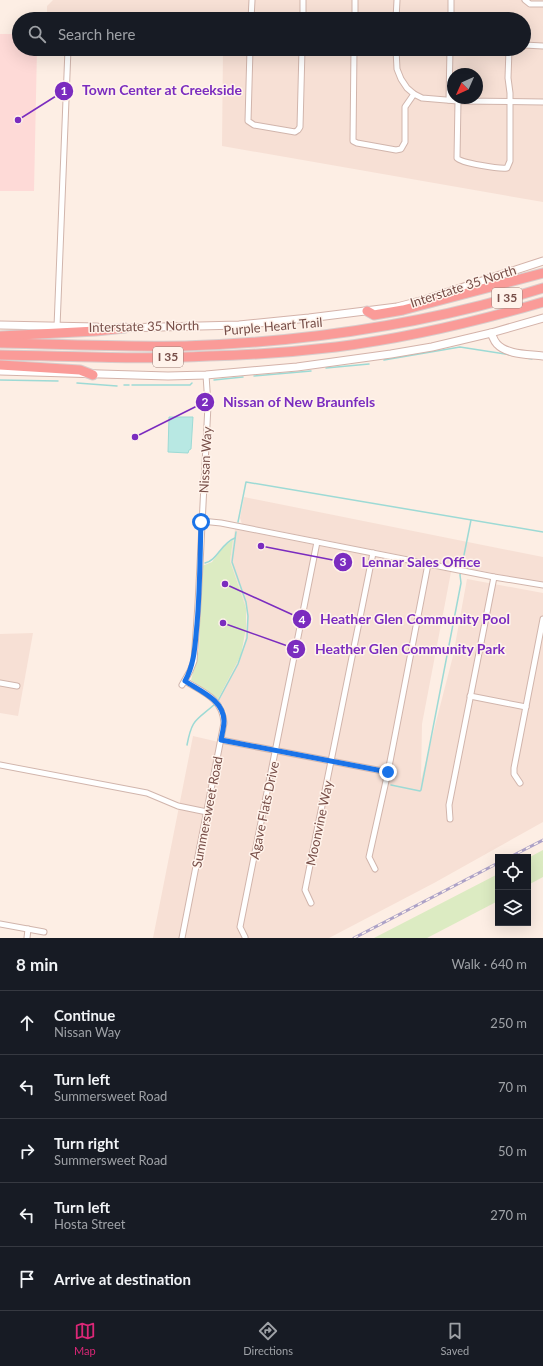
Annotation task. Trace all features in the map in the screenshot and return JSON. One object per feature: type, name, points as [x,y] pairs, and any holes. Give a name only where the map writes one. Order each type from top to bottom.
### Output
[{"type":"highway","points":[[367,311],[374,315],[402,310],[543,273]]},
{"type":"highway","name":"Purple Heart Trail","points":[[0,343],[185,346],[295,339],[369,329],[440,315],[543,288]]},
{"type":"highway","name":"Purple Heart Trail","points":[[0,355],[192,357],[256,354],[335,347],[443,328],[543,302]]},
{"type":"highway","points":[[0,336],[90,332],[125,328]]},
{"type":"highway","points":[[0,365],[80,370],[93,375]]},
{"type":"main road","name":"Interstate 35 North","points":[[0,325],[125,328],[239,325],[309,318],[397,307],[424,300],[543,261]]},
{"type":"main road","points":[[0,371],[93,375],[168,376],[206,375],[297,367],[374,357],[432,346],[491,333],[543,318]]},
{"type":"main road","points":[[491,333],[496,343],[501,348],[510,351],[543,356]]},
{"type":"street","points":[[251,12],[252,0]]},
{"type":"street","points":[[303,12],[304,0]]},
{"type":"street","points":[[354,12],[355,0]]},
{"type":"street","points":[[396,12],[397,0]]},
{"type":"street","points":[[451,0],[451,12]]},
{"type":"street","points":[[525,1],[530,4],[543,4]]},
{"type":"street","points":[[531,46],[543,46]]},
{"type":"street","points":[[57,327],[68,56]]},
{"type":"street","points":[[250,56],[248,121],[254,125],[295,132],[300,127],[302,56]]},
{"type":"street","points":[[354,56],[353,141],[396,150],[402,148],[405,142],[405,107],[414,94]]},
{"type":"street","points":[[396,56],[397,69],[401,79],[405,86],[414,94],[427,98],[447,100]]},
{"type":"street","points":[[450,56],[450,68]]},
{"type":"street","points":[[458,104],[457,158],[462,161],[507,168],[510,161],[508,78],[510,56]]},
{"type":"street","points":[[483,101],[543,102]]},
{"type":"street","name":"Nissan Way","points":[[183,683],[194,661],[208,406],[206,375]]},
{"type":"street","points":[[201,522],[221,523],[494,577],[543,585]]},
{"type":"street","name":"Agave Flats Drive","points":[[245,937],[240,927],[317,542]]},
{"type":"street","name":"Moonvine Way","points":[[311,903],[305,890],[373,553]]},
{"type":"street","points":[[375,869],[369,857],[388,772],[428,564]]},
{"type":"street","points":[[450,819],[449,805],[494,577]]},
{"type":"street","points":[[520,783],[514,774],[514,768],[543,619]]},
{"type":"street","points":[[0,683],[17,686]]},
{"type":"street","name":"Summersweet Road","points":[[182,938],[224,723],[224,714],[219,705],[213,699],[183,683]]},
{"type":"street","points":[[470,696],[526,707]]},
{"type":"street","points":[[221,740],[388,772]]},
{"type":"street","points":[[0,766],[147,793],[178,806],[207,812]]},
{"type":"street","points":[[0,924],[44,932]]},
{"type":"street","points":[[27,938],[28,929]]},
{"type":"shaded area","points":[[53,0],[543,0],[543,202],[222,146],[223,56],[531,56],[531,12],[47,12],[47,6]]},
{"type":"shaded area","points":[[0,34],[12,34],[12,56],[37,56],[34,191],[0,191]]},
{"type":"shaded area","points":[[244,497],[543,557],[543,583],[242,524],[240,518]]},
{"type":"shaded area","points":[[235,529],[451,572],[422,724],[421,780],[453,656],[467,579],[543,593],[543,822],[434,883],[329,938],[153,938],[193,736],[223,743],[227,724],[227,714],[223,705],[218,699],[241,655],[245,640],[247,618],[246,608],[230,561]]},
{"type":"shaded area","points":[[33,633],[18,716],[0,713],[0,634]]},
{"type":"green space","points":[[233,540],[230,561],[246,608],[246,628],[241,655],[218,699],[191,680],[199,650],[202,566],[212,562],[224,546]]},
{"type":"green space","points":[[543,850],[543,877],[531,883],[531,856]]},
{"type":"green space","points":[[495,876],[495,903],[427,938],[374,938]]},
{"type":"water","points":[[169,417],[193,417],[191,449],[188,453],[168,452]]},
{"type":"waterway","points":[[384,360],[460,347],[512,355]]},
{"type":"waterway","points":[[526,358],[532,359]]},
{"type":"waterway","points":[[326,368],[369,364]]},
{"type":"waterway","points":[[254,376],[311,371]]},
{"type":"waterway","points":[[214,380],[243,377]]},
{"type":"waterway","points":[[0,380],[58,381]]},
{"type":"waterway","points":[[77,383],[117,386]]},
{"type":"waterway","points":[[132,385],[190,385],[192,383]]},
{"type":"waterway","points":[[124,385],[129,385]]},
{"type":"waterway","points":[[238,522],[246,482],[543,532]]},
{"type":"waterway","points":[[391,785],[421,790],[461,583],[460,575],[471,520]]},
{"type":"waterway","points":[[218,701],[238,664],[247,638],[248,616],[246,602],[232,562],[236,532]]},
{"type":"waterway","points":[[205,563],[213,559],[230,540],[235,538]]},
{"type":"waterway","points":[[187,745],[193,725],[199,717],[215,704]]},
{"type":"railway","points":[[516,854],[543,840]]},
{"type":"railway","points":[[354,938],[495,865]]},
{"type":"place","name":"Town Center at Creekside","points":[[18,120]]},
{"type":"place","name":"Nissan of New Braunfels","points":[[135,437]]},
{"type":"place","name":"Lennar Sales Office","points":[[261,546]]},
{"type":"place","name":"Heather Glen Community Pool","points":[[225,584]]},
{"type":"place","name":"Heather Glen Community Park","points":[[223,623]]},
{"type":"route","points":[[201,522],[194,661],[185,681],[213,699],[220,706],[224,714],[221,740],[388,772]]}]
